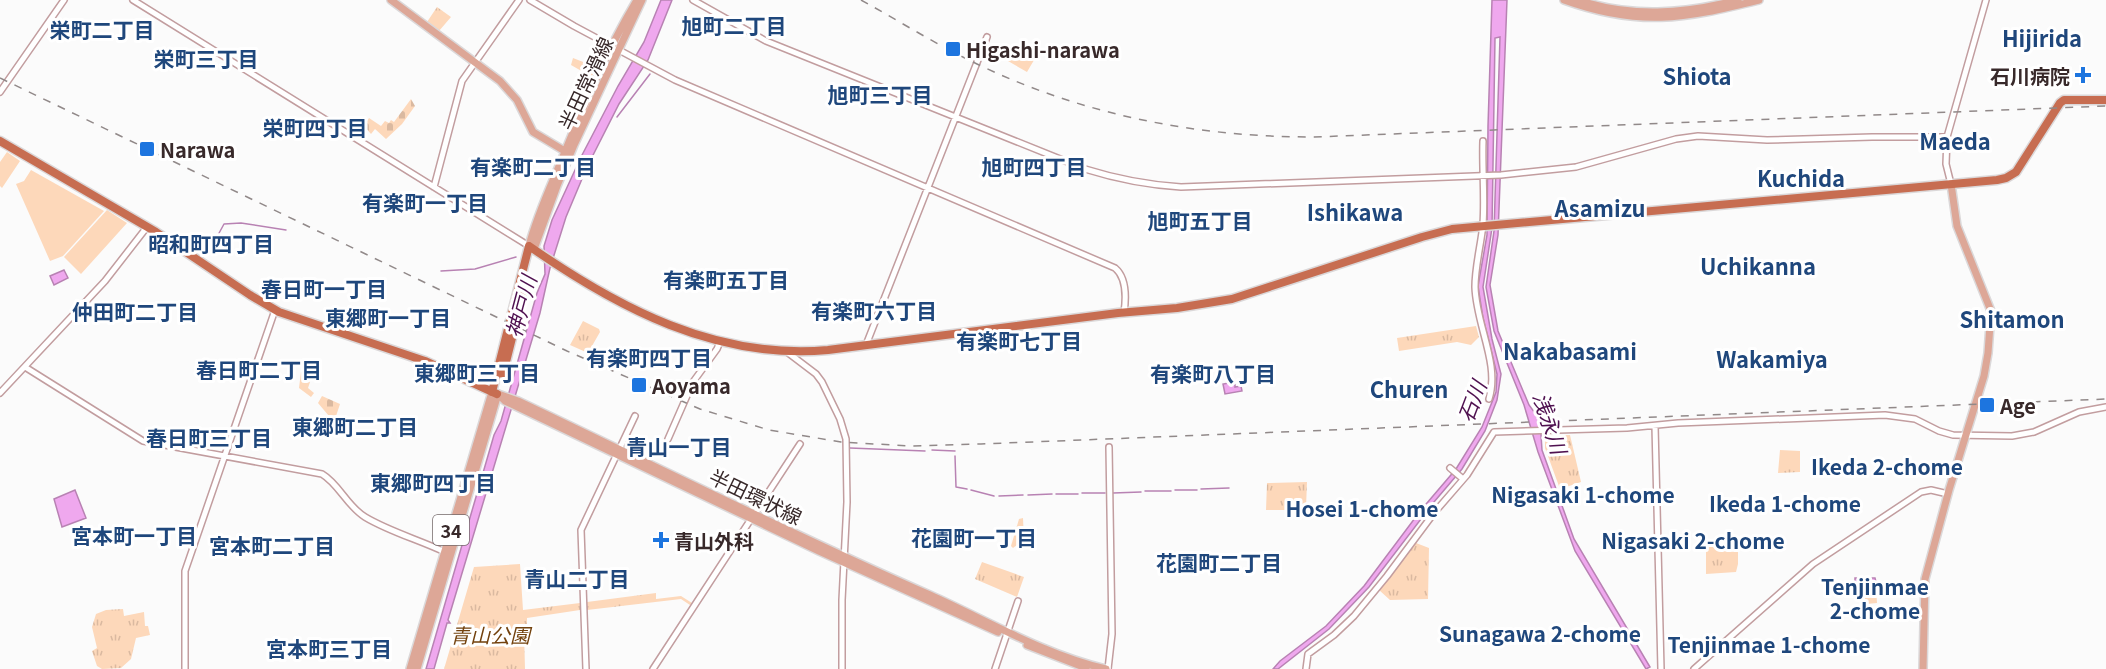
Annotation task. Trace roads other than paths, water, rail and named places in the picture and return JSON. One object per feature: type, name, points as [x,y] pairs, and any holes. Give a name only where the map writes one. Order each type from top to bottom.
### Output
[{"type":"highway","points":[[0,141],[147,227],[275,310],[292,318],[414,357],[500,396],[535,249],[618,301],[647,317],[677,329],[720,342],[786,351],[818,351],[1177,308],[1232,299],[1452,229],[2006,178],[2016,172],[2060,103],[2064,100],[2106,100]]},
{"type":"main road","points":[[391,0],[476,63],[512,93],[533,132],[568,153]]},
{"type":"main road","name":"半田常滑線","points":[[535,249],[542,205],[637,0]]},
{"type":"main road","name":"半田常滑線","points":[[615,48],[642,0]]},
{"type":"main road","points":[[1564,0],[1589,9],[1636,15],[1681,17],[1758,0]]},
{"type":"main road","points":[[1578,0],[1636,15],[1681,11],[1738,0]]},
{"type":"main road","points":[[1923,669],[1925,579],[1987,363],[1991,314],[1957,226],[1951,184]]},
{"type":"main road","name":"半田環状線","points":[[500,396],[843,559],[1089,669]]},
{"type":"main road","name":"34","points":[[410,669],[500,396]]},
{"type":"main road","name":"34","points":[[417,669],[448,554]]},
{"type":"main road","name":"半田環状線","points":[[1006,633],[1107,669]]},
{"type":"street","points":[[0,92],[64,0]]},
{"type":"street","points":[[133,0],[535,249]]},
{"type":"street","points":[[434,187],[460,87],[519,0]]},
{"type":"street","points":[[530,0],[675,80],[1115,268],[1119,271],[1124,284],[1124,313]]},
{"type":"street","points":[[693,0],[766,41],[1085,169],[1148,184],[1181,187],[1501,175],[1576,167],[1676,139],[1698,136],[1767,140],[1947,137]]},
{"type":"street","points":[[1951,184],[1946,164],[1947,137],[1986,0]]},
{"type":"street","points":[[866,345],[987,38]]},
{"type":"street","points":[[1483,141],[1484,226],[1475,290],[1492,369],[1493,387],[1489,399]]},
{"type":"street","points":[[0,393],[105,281],[147,227]]},
{"type":"street","points":[[185,669],[185,572],[275,310]]},
{"type":"street","points":[[668,439],[693,382],[720,342]]},
{"type":"street","points":[[786,351],[816,374],[822,382],[844,428],[846,439],[847,486],[843,559],[842,669]]},
{"type":"street","points":[[25,367],[138,439],[322,474],[365,517],[448,554]]},
{"type":"street","points":[[1306,669],[1308,654],[1334,635],[1354,616],[1462,478],[1494,432],[1542,432],[1678,423],[1885,415],[1915,418],[1946,434],[2026,435],[2068,416],[2106,407]]},
{"type":"street","points":[[586,669],[581,530],[635,416]]},
{"type":"street","points":[[1655,426],[1661,669]]},
{"type":"street","points":[[652,669],[800,444]]},
{"type":"street","points":[[1107,669],[1112,634],[1109,447]]},
{"type":"street","points":[[1450,468],[1462,478]]},
{"type":"street","points":[[1694,669],[1834,548],[1921,492],[1931,490],[1948,494]]},
{"type":"street","points":[[995,669],[1018,601]]},
{"type":"waterway","points":[[617,117],[650,74]]},
{"type":"waterway","points":[[218,235],[224,224],[241,223],[286,230]]},
{"type":"waterway","points":[[441,271],[475,269],[516,257]]},
{"type":"waterway","points":[[850,448],[925,451]]},
{"type":"waterway","points":[[932,450],[955,451]]},
{"type":"waterway","points":[[955,456],[956,487],[967,489]]},
{"type":"waterway","points":[[1201,489],[1229,488]]},
{"type":"waterway","points":[[971,490],[994,496]]},
{"type":"waterway","points":[[1175,490],[1197,490]]},
{"type":"waterway","points":[[1145,491],[1171,491]]},
{"type":"waterway","points":[[1113,493],[1141,492]]},
{"type":"waterway","points":[[1082,493],[1105,493]]},
{"type":"waterway","points":[[1028,495],[1052,494]]},
{"type":"waterway","points":[[1056,494],[1078,494]]},
{"type":"waterway","points":[[999,496],[1023,495]]},
{"type":"railway","points":[[861,0],[962,57],[1017,82],[1058,97],[1141,120],[1226,133],[1314,137],[2106,106]]},
{"type":"railway","points":[[0,78],[567,351],[700,409],[769,430],[841,442],[910,446],[981,444],[2106,399]]},
{"type":"place","name":"Higashi-narawa","points":[[953,49]]},
{"type":"place","name":"石川病院","points":[[2083,75]]},
{"type":"place","name":"Narawa","points":[[147,149]]},
{"type":"place","name":"Aoyama","points":[[639,385]]},
{"type":"place","name":"Age","points":[[1987,405]]},
{"type":"place","name":"青山外科","points":[[661,540]]},
{"type":"district","name":"旭町二丁目","points":[[734,25]]},
{"type":"district","name":"栄町二丁目","points":[[102,29]]},
{"type":"district","name":"Hijirida","points":[[2042,37]]},
{"type":"district","name":"栄町三丁目","points":[[206,58]]},
{"type":"district","name":"Shiota","points":[[1697,75]]},
{"type":"district","name":"旭町三丁目","points":[[880,94]]},
{"type":"district","name":"栄町四丁目","points":[[315,127]]},
{"type":"district","name":"Maeda","points":[[1955,140]]},
{"type":"district","name":"有楽町二丁目","points":[[533,166]]},
{"type":"district","name":"旭町四丁目","points":[[1034,166]]},
{"type":"district","name":"Kuchida","points":[[1801,177]]},
{"type":"district","name":"有楽町一丁目","points":[[425,202]]},
{"type":"district","name":"Asamizu","points":[[1600,207]]},
{"type":"district","name":"Ishikawa","points":[[1355,211]]},
{"type":"district","name":"旭町五丁目","points":[[1200,220]]},
{"type":"district","name":"昭和町四丁目","points":[[211,243]]},
{"type":"district","name":"Uchikanna","points":[[1758,265]]},
{"type":"district","name":"有楽町五丁目","points":[[726,279]]},
{"type":"district","name":"春日町一丁目","points":[[324,288]]},
{"type":"district","name":"有楽町六丁目","points":[[874,310]]},
{"type":"district","name":"仲田町二丁目","points":[[135,311]]},
{"type":"district","name":"東郷町一丁目","points":[[388,317]]},
{"type":"district","name":"Shitamon","points":[[2012,318]]},
{"type":"district","name":"有楽町七丁目","points":[[1019,340]]},
{"type":"district","name":"Nakabasami","points":[[1570,350]]},
{"type":"district","name":"有楽町四丁目","points":[[649,357]]},
{"type":"district","name":"Wakamiya","points":[[1772,358]]},
{"type":"district","name":"春日町二丁目","points":[[259,369]]},
{"type":"district","name":"東郷町三丁目","points":[[477,372]]},
{"type":"district","name":"有楽町八丁目","points":[[1213,373]]},
{"type":"district","name":"Churen","points":[[1409,388]]},
{"type":"district","name":"東郷町二丁目","points":[[355,426]]},
{"type":"district","name":"春日町三丁目","points":[[209,437]]},
{"type":"district","name":"青山一丁目","points":[[679,446]]},
{"type":"district","name":"Ikeda 2-chome","points":[[1887,466]]},
{"type":"district","name":"東郷町四丁目","points":[[433,482]]},
{"type":"district","name":"Nigasaki 1-chome","points":[[1583,494]]},
{"type":"district","name":"Ikeda 1-chome","points":[[1785,503]]},
{"type":"district","name":"Hosei 1-chome","points":[[1362,508]]},
{"type":"district","name":"宮本町一丁目","points":[[134,535]]},
{"type":"district","name":"花園町一丁目","points":[[974,537]]},
{"type":"district","name":"Nigasaki 2-chome","points":[[1693,540]]},
{"type":"district","name":"宮本町二丁目","points":[[272,545]]},
{"type":"district","name":"花園町二丁目","points":[[1219,562]]},
{"type":"district","name":"青山二丁目","points":[[577,578]]},
{"type":"district","name":"Tenjinmae 2-chome","points":[[1875,598]]},
{"type":"district","name":"Sunagawa 2-chome","points":[[1540,633]]},
{"type":"district","name":"Tenjinmae 1-chome","points":[[1769,644]]},
{"type":"district","name":"宮本町三丁目","points":[[329,648]]},
{"type":"water label","name":"神戸川","points":[[520,306]]},
{"type":"water label","name":"石川","points":[[1471,401]]},
{"type":"water label","name":"浅永川","points":[[1551,423]]},
{"type":"park label","name":"青山公園","points":[[490,634]]}]
